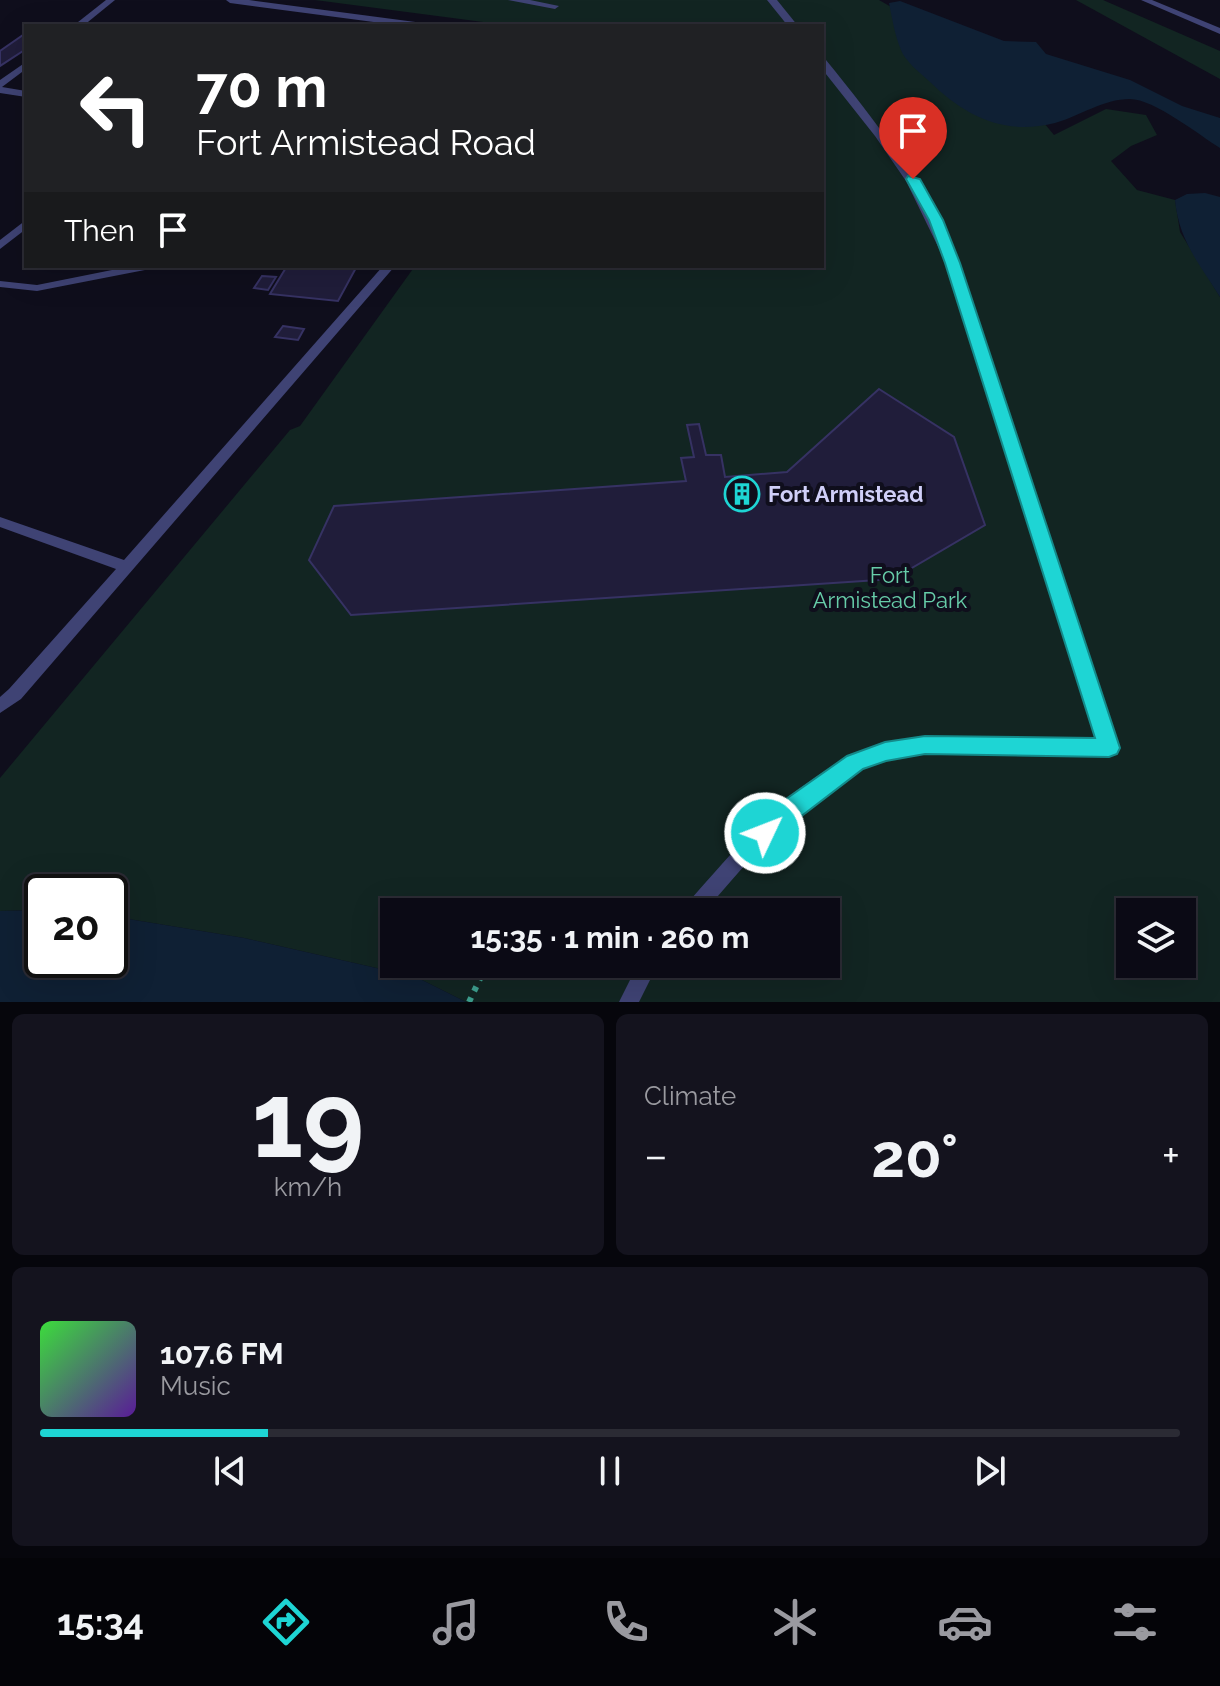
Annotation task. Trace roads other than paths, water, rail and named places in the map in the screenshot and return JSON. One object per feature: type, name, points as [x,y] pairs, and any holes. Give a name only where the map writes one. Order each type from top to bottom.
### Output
[{"type":"street","points":[[772,0],[791,24]]},
{"type":"street","points":[[824,65],[913,179],[936,220],[1109,748]]},
{"type":"lane","points":[[80,24],[111,0]]},
{"type":"lane","points":[[230,0],[408,24]]},
{"type":"lane","points":[[512,0],[555,6]]},
{"type":"lane","points":[[1145,0],[1220,31]]},
{"type":"lane","points":[[0,87],[24,67]]},
{"type":"lane","points":[[0,87],[24,93]]},
{"type":"lane","points":[[0,246],[24,225]]},
{"type":"lane","points":[[0,284],[37,288],[140,268]]},
{"type":"lane","points":[[0,706],[15,694],[387,268]]},
{"type":"lane","points":[[0,522],[125,566]]},
{"type":"lane","points":[[705,898],[784,813],[855,762],[885,751],[925,745],[1109,748]]},
{"type":"lane","points":[[629,1002],[641,978]]},
{"type":"water","points":[[900,1],[1004,41],[1036,42],[1046,54],[1130,80],[1182,106],[1220,118],[1220,148],[1163,111],[1130,99],[1110,102],[1055,123],[1036,126],[1018,127],[986,120],[957,104],[906,58],[897,39],[889,3]]},
{"type":"water","points":[[1205,193],[1220,197],[1220,297],[1185,240],[1177,215],[1175,200],[1187,194]]},
{"type":"water","points":[[24,910],[24,978],[128,978],[128,919],[244,938],[380,969],[380,978],[418,978],[466,1002],[0,1002],[0,911]]},
{"type":"place","name":"Fort Armistead","points":[[742,494]]},
{"type":"park label","name":"Fort Armistead Park","points":[[890,588]]}]
